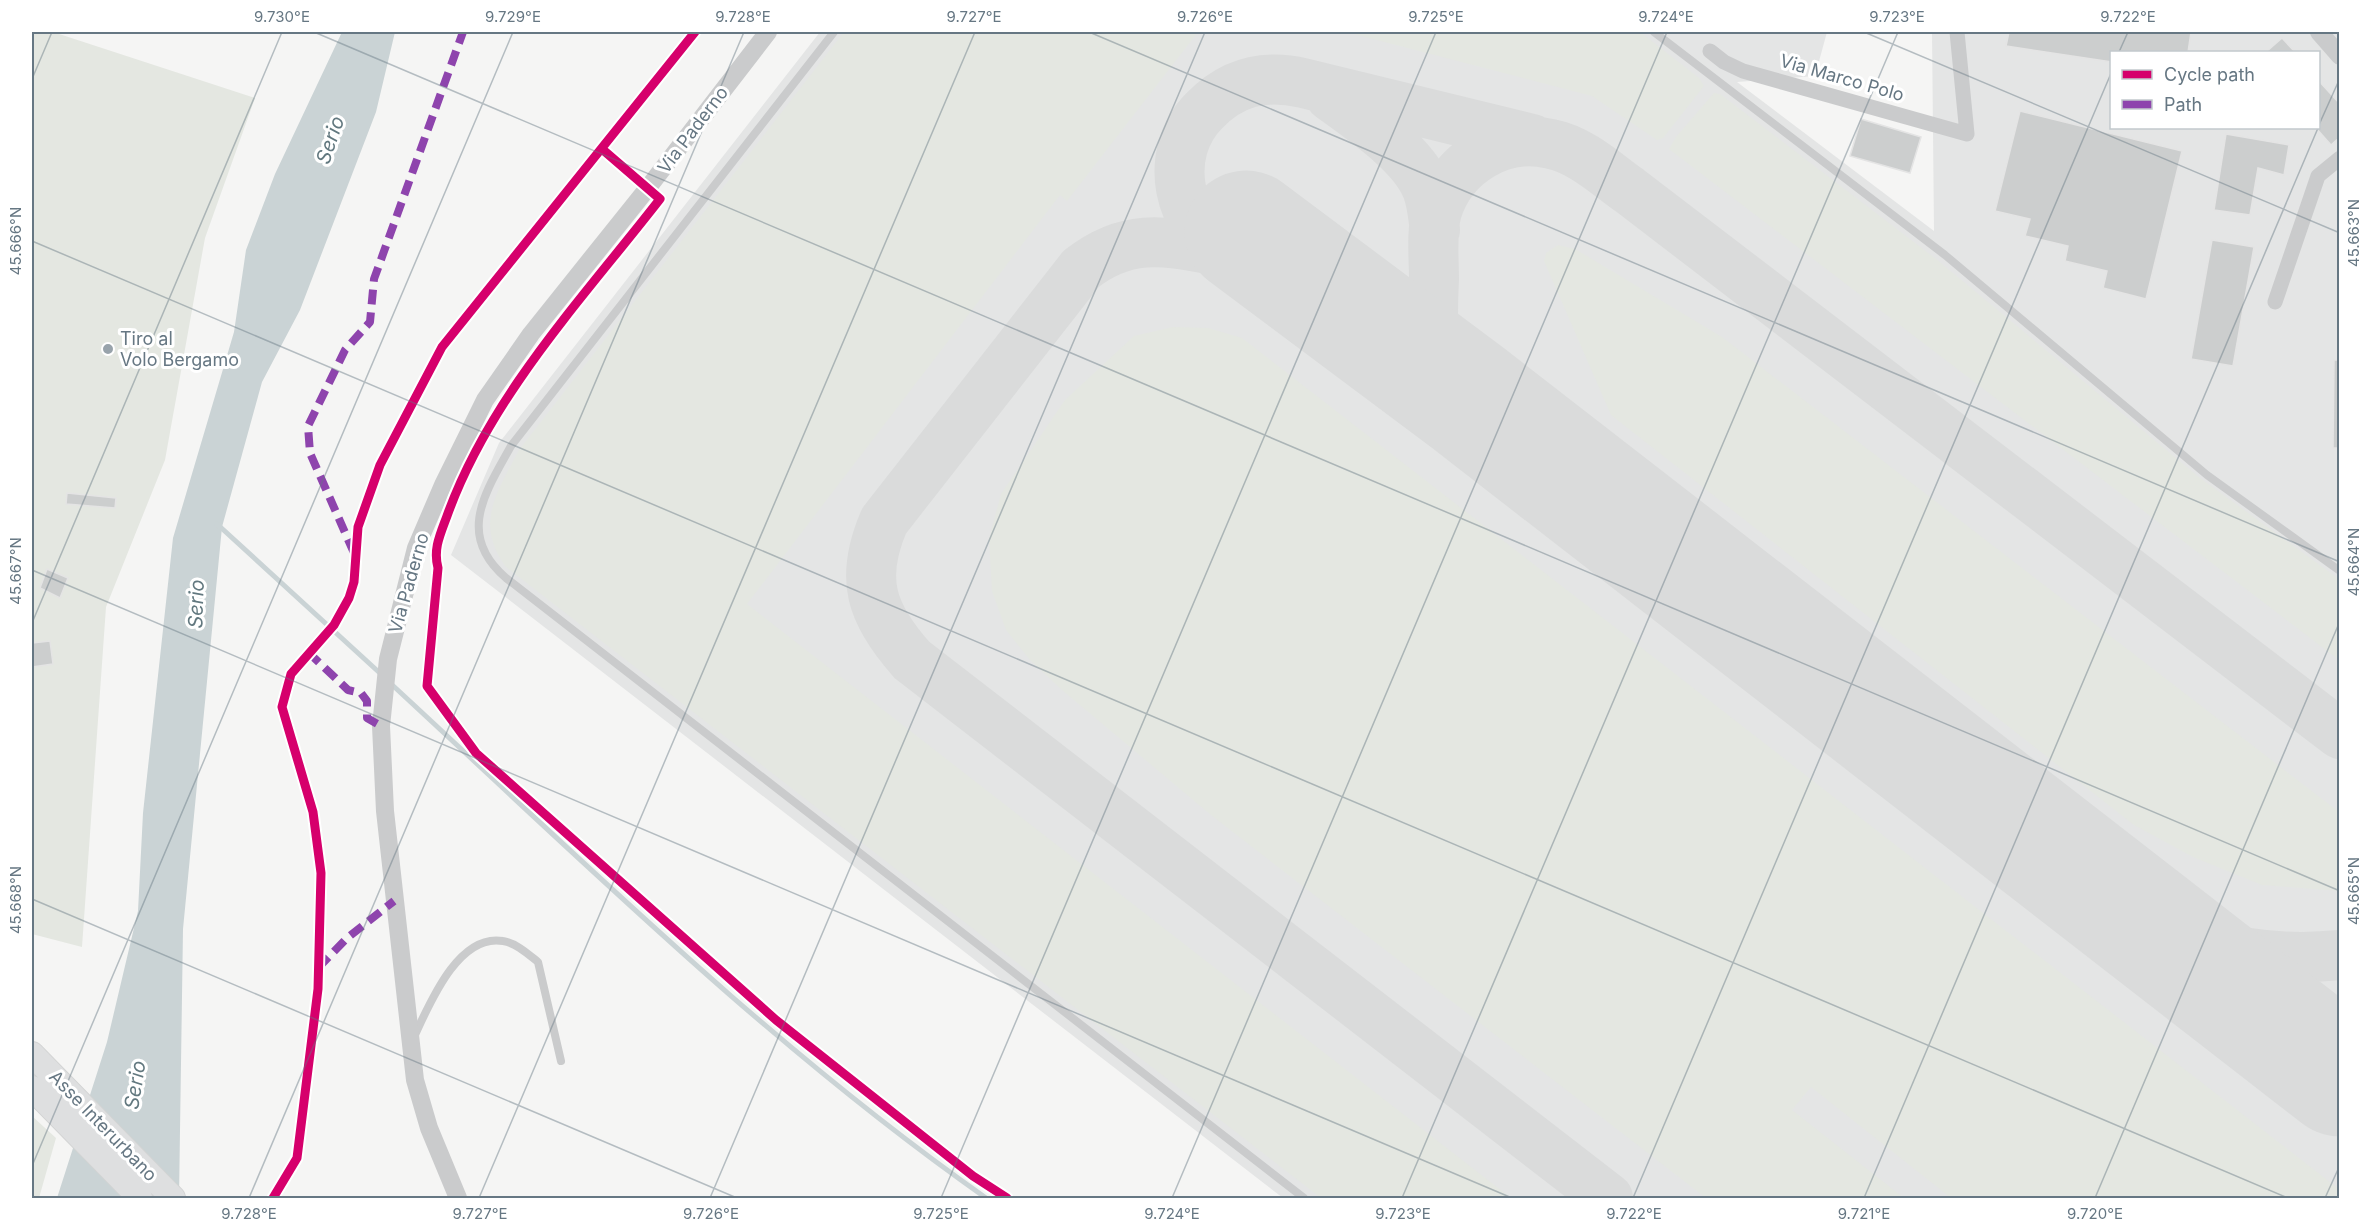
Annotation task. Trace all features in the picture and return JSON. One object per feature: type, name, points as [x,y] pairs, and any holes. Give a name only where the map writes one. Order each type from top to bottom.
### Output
[{"type":"highway","name":"Asse Interurbano","points":[[32,1054],[173,1198]]},
{"type":"highway","name":"Asse Interurbano","points":[[32,1088],[140,1198]]},
{"type":"street","name":"Via Paderno","points":[[458,1198],[429,1128],[410,1047],[409,1015],[385,811],[381,716],[388,659],[416,548],[442,485],[485,399],[531,334],[768,32]]},
{"type":"street","name":"Via Marco Polo","points":[[1710,51],[1724,62],[1743,70],[1966,134],[1957,32]]},
{"type":"street","points":[[2319,32],[2340,56]]},
{"type":"street","points":[[2274,302],[2318,176],[2340,158]]},
{"type":"lane","points":[[834,32],[511,446],[480,510],[477,530],[481,548],[491,565],[506,578],[1305,1198]]},
{"type":"lane","points":[[1654,32],[1945,255],[2207,475],[2340,572]]},
{"type":"lane","points":[[410,1047],[435,993],[459,958],[486,940],[504,941],[538,962],[561,1061]]},
{"type":"shaded area","name":"Tiro al Volo Bergamo","points":[[32,32],[53,32],[255,98],[205,238],[165,460],[106,607],[82,947],[32,934]]},
{"type":"shaded area","points":[[820,32],[1827,32],[1815,76],[1737,82],[1934,231],[1932,32],[2339,32],[2339,1198],[1283,1198],[451,555],[499,443]]},
{"type":"shaded area","points":[[844,32],[1198,32],[1067,201],[1060,195],[747,604],[1511,1198],[1321,1198],[506,567],[496,551],[491,536],[492,508],[503,480],[519,450]]},
{"type":"shaded area","points":[[1346,32],[1640,32],[1699,78],[1704,86],[1663,138],[1657,140],[1592,96]]},
{"type":"shaded area","points":[[1714,93],[1720,94],[1936,259],[2200,478],[2339,579],[2339,660],[1669,149],[1676,137]]},
{"type":"shaded area","points":[[1558,245],[1575,249],[1722,337],[2339,812],[2339,891],[2262,885],[2193,857],[2134,825],[1611,415],[1544,261],[1546,253]]},
{"type":"shaded area","points":[[1173,327],[1208,328],[1242,338],[2339,1189],[2339,1198],[1951,1198],[1811,1087],[1792,1110],[1904,1198],[1706,1198],[1211,815],[1062,690],[1030,660],[1006,630],[992,591],[989,539],[1001,494],[1065,400],[1134,336]]},
{"type":"shaded area","points":[[32,1116],[56,1138],[39,1198],[32,1198]]},
{"type":"water","name":"Serio","points":[[342,32],[395,32],[376,112],[300,310],[262,382],[222,527],[183,929],[179,1198],[57,1198],[107,1042],[138,911],[143,813],[173,538],[234,332],[246,250],[275,174]]},
{"type":"building","points":[[2009,32],[2191,32],[2188,51],[2110,51],[2110,62],[2006,46]]},
{"type":"building","points":[[2282,38],[2294,51],[2267,51]]},
{"type":"building","points":[[2320,82],[2340,104],[2340,137],[2331,145],[2317,129],[2320,129]]},
{"type":"building","points":[[2020,111],[2182,151],[2146,299],[2103,288],[2107,271],[2065,261],[2068,246],[2025,236],[2030,219],[1995,211]]},
{"type":"building","points":[[1861,119],[1921,137],[1910,173],[1850,156]]},
{"type":"building","points":[[2226,134],[2289,145],[2284,175],[2258,168],[2250,215],[2214,210]]},
{"type":"building","points":[[2212,240],[2254,247],[2233,366],[2191,359]]},
{"type":"building","points":[[2334,360],[2340,360],[2340,448],[2333,448]]},
{"type":"building","points":[[67,493],[116,498],[115,508],[66,504]]},
{"type":"building","points":[[47,569],[68,578],[60,598],[40,588]]},
{"type":"building","points":[[50,641],[53,664],[32,667],[32,643]]},
{"type":"waterway","points":[[217,524],[382,675]]},
{"type":"waterway","points":[[389,682],[606,884],[754,1015],[829,1079],[986,1198]]},
{"type":"taxiway","points":[[1420,377],[1289,273],[1270,264],[1231,253],[1212,242],[1198,227],[1187,209],[1181,189],[1180,168],[1183,148],[1191,128],[1215,101],[1237,87],[1262,80],[1289,80],[1532,139]]},
{"type":"taxiway","points":[[1330,96],[1371,126],[1410,163],[1427,189],[1435,230]]},
{"type":"taxiway","points":[[1468,398],[1445,364],[1439,352],[1435,334],[1433,245],[1437,211],[1454,179],[1481,155],[1497,147],[1533,141],[1562,147],[1592,163],[1629,190],[2340,734]]},
{"type":"taxiway","points":[[1230,253],[1153,242],[1118,248],[1100,256],[1081,269],[884,521],[876,542],[871,578],[873,595],[879,611],[887,627],[912,660],[1608,1198]]},
{"type":"taxiway","points":[[2110,896],[2179,935],[2224,948],[2270,956],[2340,955]]},
{"type":"runway","points":[[1246,232],[1468,398],[2340,1075]]},
{"type":"marked path","points":[[354,553],[310,453],[308,426],[345,350],[370,322],[374,279],[463,32]]},
{"type":"marked path","points":[[308,652],[348,690],[361,693],[367,701],[367,718],[381,726]]},
{"type":"marked path","points":[[318,968],[346,939],[394,901]]},
{"type":"cycle path","points":[[273,1198],[297,1158],[318,989],[321,873],[313,812],[282,707],[291,674],[334,625],[349,598],[354,582],[358,527],[380,465],[442,347],[695,32]]},
{"type":"cycle path","points":[[602,149],[660,199],[570,311],[513,389],[465,472],[438,542],[438,568],[427,686],[476,753],[776,1020],[973,1176],[1007,1198]]},
{"type":"place","name":"Tiro al Volo Bergamo","points":[[108,349]]}]
